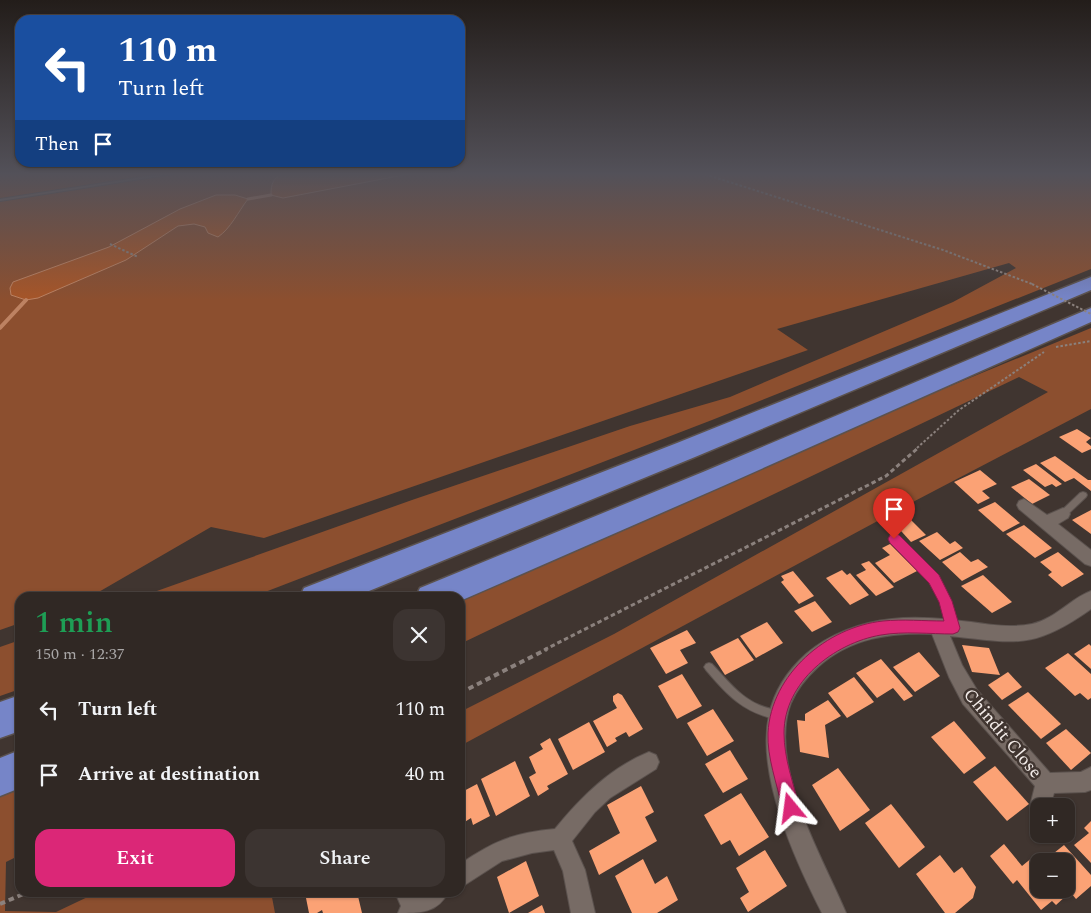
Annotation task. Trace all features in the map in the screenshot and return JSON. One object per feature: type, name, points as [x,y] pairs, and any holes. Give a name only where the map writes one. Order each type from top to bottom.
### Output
[{"type":"highway","points":[[330,592],[686,450],[1091,283]]},
{"type":"highway","points":[[445,592],[713,479],[1091,314]]},
{"type":"highway","points":[[0,720],[15,715]]},
{"type":"highway","points":[[0,777],[15,770]]},
{"type":"street","points":[[1024,505],[1091,559]]},
{"type":"street","points":[[1046,523],[1063,514]]},
{"type":"street","points":[[834,913],[812,872],[786,791],[778,753],[778,715],[786,692],[795,678],[820,654],[835,644],[866,631],[883,628],[946,627],[1020,635],[1055,624],[1091,599]]},
{"type":"street","name":"Chindit Close","points":[[946,627],[955,672],[970,697],[1046,783]]},
{"type":"street","points":[[465,874],[497,852],[532,842],[560,839],[604,791],[649,762]]},
{"type":"street","name":"Chindit Close","points":[[1046,783],[1061,781],[1085,782],[1091,777]]},
{"type":"street","name":"Chindit Close","points":[[1042,798],[1046,783]]},
{"type":"street","points":[[560,839],[574,870],[583,913]]},
{"type":"street","points":[[410,905],[426,897]]},
{"type":"lane","points":[[1063,514],[1083,495]]},
{"type":"lane","points":[[894,539],[934,579],[945,601],[946,627]]},
{"type":"lane","points":[[709,667],[737,699],[763,713],[778,715]]},
{"type":"path","points":[[836,216],[943,250],[1032,284],[1091,314]]},
{"type":"path","points":[[110,244],[138,257]]},
{"type":"path","points":[[465,690],[886,476],[959,410],[1050,348],[1091,341]]},
{"type":"path","points":[[0,904],[16,897]]},
{"type":"shaded area","points":[[0,216],[1091,216],[1091,269],[712,420],[265,592],[154,592],[412,500],[630,426],[730,397],[953,302],[1016,268],[1009,263],[777,329],[808,350],[264,538],[211,527],[99,592],[15,592],[15,625],[0,630]]},
{"type":"shaded area","points":[[168,216],[237,216],[218,237],[208,233],[205,227],[194,224],[178,226],[126,260],[38,298],[26,300],[11,295],[10,288],[13,282],[109,247]]},
{"type":"shaded area","points":[[1091,328],[1091,409],[911,503],[465,743],[465,709],[614,634],[1048,392],[1019,377],[465,642],[465,596],[875,417]]},
{"type":"shaded area","points":[[15,642],[15,691],[0,696],[0,647]]},
{"type":"shaded area","points":[[15,783],[15,858],[6,862],[5,911],[56,912],[88,897],[272,897],[275,913],[0,913],[0,789]]},
{"type":"building","points":[[1077,429],[1091,438],[1086,442],[1091,446],[1091,449],[1082,453],[1059,437]]},
{"type":"building","points":[[1055,456],[1088,480],[1091,480],[1091,491],[1074,478],[1065,482],[1040,463]]},
{"type":"building","points":[[1036,464],[1062,484],[1056,487],[1052,484],[1045,487],[1023,470]]},
{"type":"building","points":[[980,470],[997,484],[982,491],[990,498],[978,504],[954,482]]},
{"type":"building","points":[[1029,479],[1050,495],[1032,504],[1011,487]]},
{"type":"building","points":[[995,502],[1020,523],[1003,532],[978,510]]},
{"type":"building","points":[[1091,510],[1091,534],[1072,520]]},
{"type":"building","points":[[906,515],[926,535],[911,542],[892,521]]},
{"type":"building","points":[[1024,525],[1052,548],[1035,558],[1006,534]]},
{"type":"building","points":[[937,532],[950,544],[955,541],[963,548],[940,560],[919,541]]},
{"type":"building","points":[[890,544],[917,571],[894,583],[875,563],[890,555],[882,548]]},
{"type":"building","points":[[960,552],[971,562],[978,559],[988,567],[962,581],[942,562]]},
{"type":"building","points":[[1058,552],[1084,574],[1062,587],[1048,575],[1052,572],[1040,562]]},
{"type":"building","points":[[869,561],[894,587],[876,596],[856,575],[866,570],[861,564]]},
{"type":"building","points":[[842,570],[847,575],[850,573],[869,595],[850,605],[826,578]]},
{"type":"building","points":[[793,571],[814,596],[799,604],[781,582],[784,580],[781,576]]},
{"type":"building","points":[[983,575],[1012,602],[992,613],[961,586]]},
{"type":"building","points":[[815,601],[832,622],[812,632],[794,611]]},
{"type":"building","points":[[767,622],[783,643],[756,658],[740,636]]},
{"type":"building","points":[[687,630],[696,643],[680,650],[688,663],[666,674],[650,648]]},
{"type":"building","points":[[738,638],[754,660],[725,675],[710,652]]},
{"type":"building","points":[[1089,644],[1091,646],[1091,669],[1074,654]]},
{"type":"building","points":[[962,645],[989,648],[1000,675],[972,672]]},
{"type":"building","points":[[919,652],[940,676],[915,692],[893,667]]},
{"type":"building","points":[[1068,653],[1091,674],[1091,698],[1088,700],[1080,693],[1075,696],[1045,668]]},
{"type":"building","points":[[881,659],[913,696],[904,701],[893,688],[877,698],[856,673]]},
{"type":"building","points":[[1008,672],[1022,687],[1002,700],[988,685]]},
{"type":"building","points":[[682,674],[702,706],[677,719],[658,686]]},
{"type":"building","points":[[854,677],[874,702],[847,718],[828,693]]},
{"type":"building","points":[[1028,692],[1061,724],[1041,739],[1008,705]]},
{"type":"building","points":[[618,693],[622,695],[643,729],[629,737],[626,732],[615,738],[617,741],[607,747],[593,721],[617,708],[613,701],[613,696]]},
{"type":"building","points":[[828,700],[841,716],[825,725],[829,758],[800,752],[797,720],[805,721],[805,714]]},
{"type":"building","points":[[713,709],[734,741],[707,756],[687,723]]},
{"type":"building","points":[[954,721],[986,758],[964,774],[931,737]]},
{"type":"building","points":[[589,722],[605,752],[573,770],[558,739]]},
{"type":"building","points":[[1066,729],[1091,753],[1071,770],[1046,743]]},
{"type":"building","points":[[550,738],[568,774],[547,786],[549,789],[538,796],[529,777],[536,773],[529,757],[543,749],[540,744]]},
{"type":"building","points":[[730,750],[748,779],[723,793],[705,764]]},
{"type":"building","points":[[515,761],[530,796],[496,816],[481,779]]},
{"type":"building","points":[[995,766],[1029,804],[1007,821],[973,782]]},
{"type":"building","points":[[838,768],[870,810],[840,831],[812,785]]},
{"type":"building","points":[[477,784],[490,816],[473,825],[471,818],[465,822],[465,790]]},
{"type":"building","points":[[641,786],[654,812],[645,817],[657,841],[599,875],[589,851],[620,833],[607,805]]},
{"type":"building","points":[[741,793],[769,837],[739,856],[730,840],[721,845],[704,815]]},
{"type":"building","points":[[891,804],[925,847],[899,868],[865,823]]},
{"type":"building","points":[[1091,821],[1091,863],[1074,845],[1089,833],[1084,828]]},
{"type":"building","points":[[1004,844],[1022,866],[1030,859],[1030,896],[1017,880],[1013,884],[990,856]]},
{"type":"building","points":[[1064,845],[1071,853],[1054,853]]},
{"type":"building","points":[[765,850],[787,886],[748,912],[740,898],[749,892],[736,868]]},
{"type":"building","points":[[940,855],[954,873],[962,867],[976,887],[973,898],[955,913],[945,913],[916,874]]},
{"type":"building","points":[[1075,857],[1091,875],[1091,886],[1076,899]]},
{"type":"building","points":[[643,859],[655,884],[667,876],[678,900],[657,913],[632,913],[615,876]]},
{"type":"building","points":[[526,861],[539,896],[509,913],[497,877]]},
{"type":"building","points":[[358,897],[362,913],[323,913],[322,910],[317,913],[309,913],[306,898]]},
{"type":"building","points":[[1031,898],[1064,898],[1056,905],[1052,901],[1041,910]]},
{"type":"building","points":[[542,905],[545,913],[528,913]]},
{"type":"waterway","points":[[0,328],[26,300]]},
{"type":"route","points":[[791,808],[778,753],[776,731],[782,703],[786,692],[795,678],[820,654],[835,644],[866,631],[909,627],[953,628],[945,601],[934,579],[894,539]]}]
